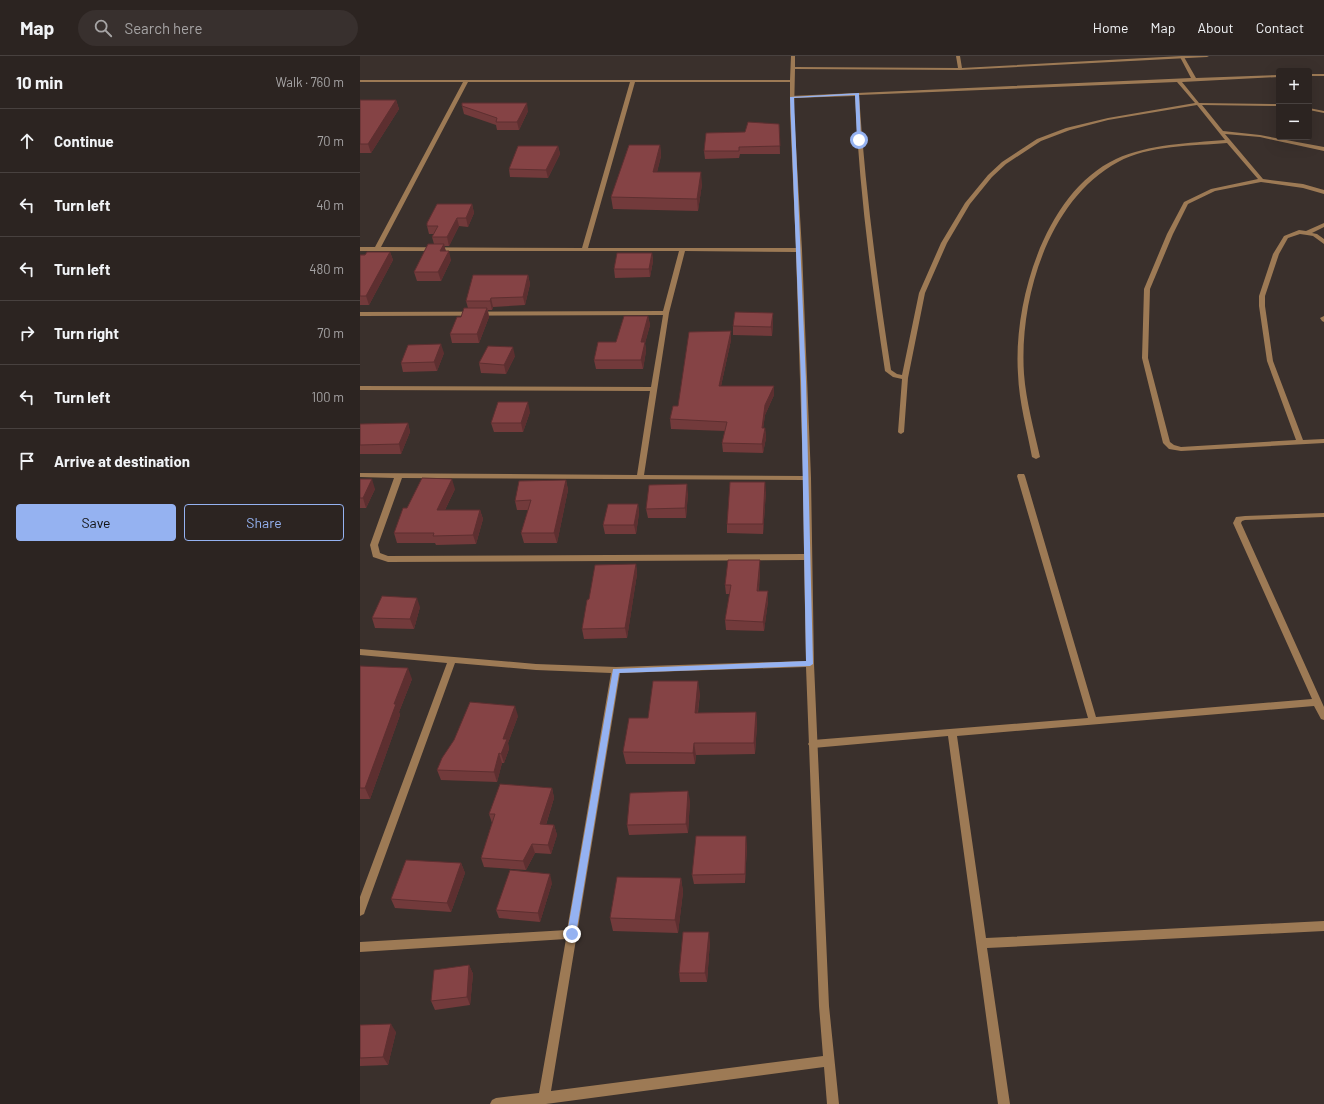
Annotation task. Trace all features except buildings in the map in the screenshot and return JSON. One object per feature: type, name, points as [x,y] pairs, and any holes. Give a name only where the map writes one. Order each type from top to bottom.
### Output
[{"type":"street","points":[[793,56],[792,97],[807,478],[813,744],[824,1006],[833,1104]]},
{"type":"street","points":[[958,56],[960,69]]},
{"type":"street","points":[[793,68],[960,69],[1207,56]]},
{"type":"street","points":[[1182,57],[1194,79]]},
{"type":"street","points":[[1312,75],[1324,75]]},
{"type":"street","points":[[792,97],[1075,86],[1276,76]]},
{"type":"street","points":[[376,249],[467,80]]},
{"type":"street","points":[[1178,80],[1261,180]]},
{"type":"street","points":[[360,81],[792,81]]},
{"type":"street","points":[[585,250],[633,81]]},
{"type":"street","points":[[857,94],[859,140],[870,252],[888,371],[895,376],[905,378]]},
{"type":"street","points":[[901,432],[905,378],[922,293],[944,243],[968,203],[990,176],[1004,163],[1039,140],[1068,129],[1108,119],[1197,104],[1276,105]]},
{"type":"street","points":[[1312,110],[1324,112]]},
{"type":"street","points":[[1221,132],[1291,142],[1324,149]]},
{"type":"street","points":[[1036,457],[1021,373],[1022,319],[1029,285],[1046,242],[1064,206],[1096,172],[1118,160],[1146,152],[1172,147],[1229,141]]},
{"type":"street","points":[[1324,192],[1304,186],[1261,180],[1213,190],[1186,203],[1170,234],[1147,289],[1145,358],[1167,443],[1172,447],[1180,449],[1324,441]]},
{"type":"street","points":[[1307,233],[1324,225]]},
{"type":"street","points":[[1300,442],[1270,361],[1262,306],[1262,296],[1276,254],[1286,238],[1299,232],[1315,235],[1324,242]]},
{"type":"street","points":[[360,249],[799,250]]},
{"type":"street","points":[[640,477],[666,313],[682,250]]},
{"type":"street","points":[[360,314],[666,313]]},
{"type":"street","points":[[360,388],[654,389]]},
{"type":"street","points":[[360,474],[807,478]]},
{"type":"street","points":[[399,475],[374,545],[376,555],[388,559],[808,557]]},
{"type":"street","points":[[1021,476],[1092,720]]},
{"type":"street","points":[[1324,515],[1245,518],[1239,519],[1237,523],[1324,717]]},
{"type":"street","points":[[360,652],[536,667],[616,670],[810,664]]},
{"type":"street","points":[[360,911],[452,660]]},
{"type":"street","points":[[544,1099],[616,670]]},
{"type":"street","points":[[813,744],[1316,702]]},
{"type":"street","points":[[952,732],[1004,1104]]},
{"type":"street","points":[[982,943],[1324,926]]},
{"type":"street","points":[[360,947],[572,934]]},
{"type":"street","points":[[496,1104],[829,1061]]},
{"type":"route","points":[[572,934],[616,670],[810,664],[804,381],[798,202],[792,97],[857,94],[859,140]]}]
